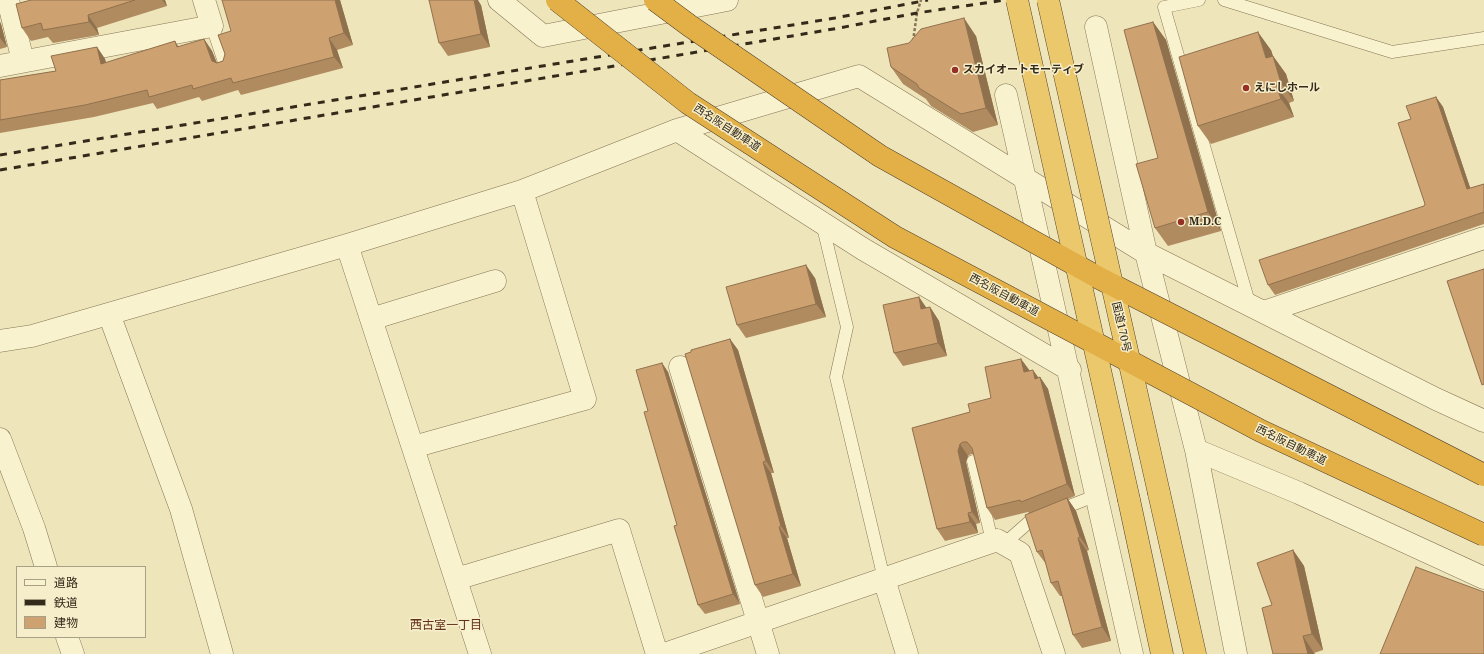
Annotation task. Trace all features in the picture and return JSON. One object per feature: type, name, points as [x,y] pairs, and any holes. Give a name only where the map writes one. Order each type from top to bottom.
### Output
[{"type":"highway","name":"西名阪自動車道","points":[[556,0],[688,103],[895,237],[1261,431],[1484,535]]},
{"type":"highway","points":[[656,0],[690,26],[880,156],[1099,278],[1484,475]]},
{"type":"highway","points":[[1017,0],[1162,654]]},
{"type":"highway","name":"国道170号","points":[[1048,0],[1195,654]]},
{"type":"street","points":[[8,0],[23,62]]},
{"type":"street","points":[[0,66],[212,26],[204,0]]},
{"type":"street","points":[[499,0],[543,36],[727,0]]},
{"type":"street","points":[[1096,28],[1146,252],[1196,450],[1236,654]]},
{"type":"street","points":[[0,341],[32,336],[347,245],[522,191],[676,130],[859,76],[1146,252],[1436,399],[1484,421]]},
{"type":"street","points":[[1006,95],[1070,370],[1132,654]]},
{"type":"street","points":[[676,130],[822,223],[1070,370]]},
{"type":"street","points":[[413,446],[585,399],[522,191]]},
{"type":"street","points":[[1257,309],[1484,238]]},
{"type":"street","points":[[347,245],[480,654]]},
{"type":"street","points":[[371,319],[495,281]]},
{"type":"street","points":[[109,314],[181,509],[222,654]]},
{"type":"street","points":[[680,367],[768,654]]},
{"type":"street","points":[[0,440],[34,528],[46,566]]},
{"type":"street","points":[[1196,450],[1299,493],[1484,578]]},
{"type":"street","points":[[456,579],[619,530],[657,654]]},
{"type":"street","points":[[665,654],[884,579],[998,543],[1020,553],[1054,654]]},
{"type":"street","points":[[884,579],[907,654]]},
{"type":"street","points":[[68,638],[73,654]]},
{"type":"lane","points":[[1199,0],[1164,7],[1257,309]]},
{"type":"lane","points":[[1224,0],[1392,52],[1484,38]]},
{"type":"lane","points":[[212,26],[226,68]]},
{"type":"lane","points":[[822,223],[847,327],[836,378],[884,579]]},
{"type":"lane","points":[[973,461],[998,543],[1029,522],[1098,496]]},
{"type":"path","points":[[912,43],[916,13],[921,0]]},
{"type":"building","points":[[31,0],[135,0],[88,15],[89,22],[43,30],[41,23],[22,28],[16,4]]},
{"type":"building","points":[[222,0],[335,0],[344,33],[329,38],[334,57],[233,83],[231,78],[193,89],[192,85],[149,97],[147,90],[85,105],[0,120],[0,80],[56,71],[51,56],[97,47],[101,64],[175,41],[177,47],[204,39],[212,61],[217,63],[223,61],[225,54],[218,35],[231,31]]},
{"type":"building","points":[[429,0],[474,0],[481,34],[439,43]]},
{"type":"building","points":[[964,18],[986,108],[961,114],[919,88],[917,84],[891,67],[887,48],[909,43],[921,29]]},
{"type":"building","points":[[1153,22],[1208,212],[1155,228],[1136,164],[1158,158],[1124,30]]},
{"type":"building","points":[[1258,32],[1266,58],[1273,56],[1281,83],[1276,85],[1281,99],[1198,126],[1179,57]]},
{"type":"building","points":[[1436,97],[1467,189],[1484,184],[1484,212],[1268,285],[1259,260],[1424,206],[1425,204],[1398,123],[1411,119],[1406,106]]},
{"type":"building","points":[[806,265],[816,304],[737,325],[726,287]]},
{"type":"building","points":[[1484,269],[1484,384],[1482,385],[1447,281]]},
{"type":"building","points":[[919,297],[921,309],[930,307],[938,343],[894,353],[883,305]]},
{"type":"building","points":[[730,339],[766,461],[763,462],[781,526],[779,527],[793,574],[755,585],[685,354],[691,352],[691,350]]},
{"type":"building","points":[[1021,359],[1024,372],[1033,370],[1035,379],[1040,377],[1067,484],[1021,502],[1020,500],[987,508],[972,448],[967,442],[963,442],[960,444],[958,451],[972,512],[968,513],[970,522],[937,529],[912,428],[970,412],[968,404],[991,398],[985,367]]},
{"type":"building","points":[[662,363],[733,594],[698,605],[674,526],[677,525],[644,412],[648,411],[636,370]]},
{"type":"building","points":[[1067,498],[1080,537],[1078,538],[1102,627],[1073,635],[1058,581],[1051,583],[1042,550],[1037,552],[1025,515]]},
{"type":"building","points":[[1293,550],[1312,634],[1303,636],[1308,654],[1273,654],[1262,608],[1272,605],[1257,563]]},
{"type":"building","points":[[1416,567],[1484,592],[1484,654],[1380,654]]},
{"type":"railway","points":[[0,155],[835,18],[928,0]]},
{"type":"railway","points":[[0,170],[839,28],[917,13],[1005,0]]},
{"type":"place","name":"スカイオートモーティブ","points":[[955,70]]},
{"type":"place","name":"えにしホール","points":[[1246,88]]},
{"type":"place","name":"M.D.C","points":[[1181,222]]},
{"type":"district","name":"西古室一丁目","points":[[446,626]]}]
